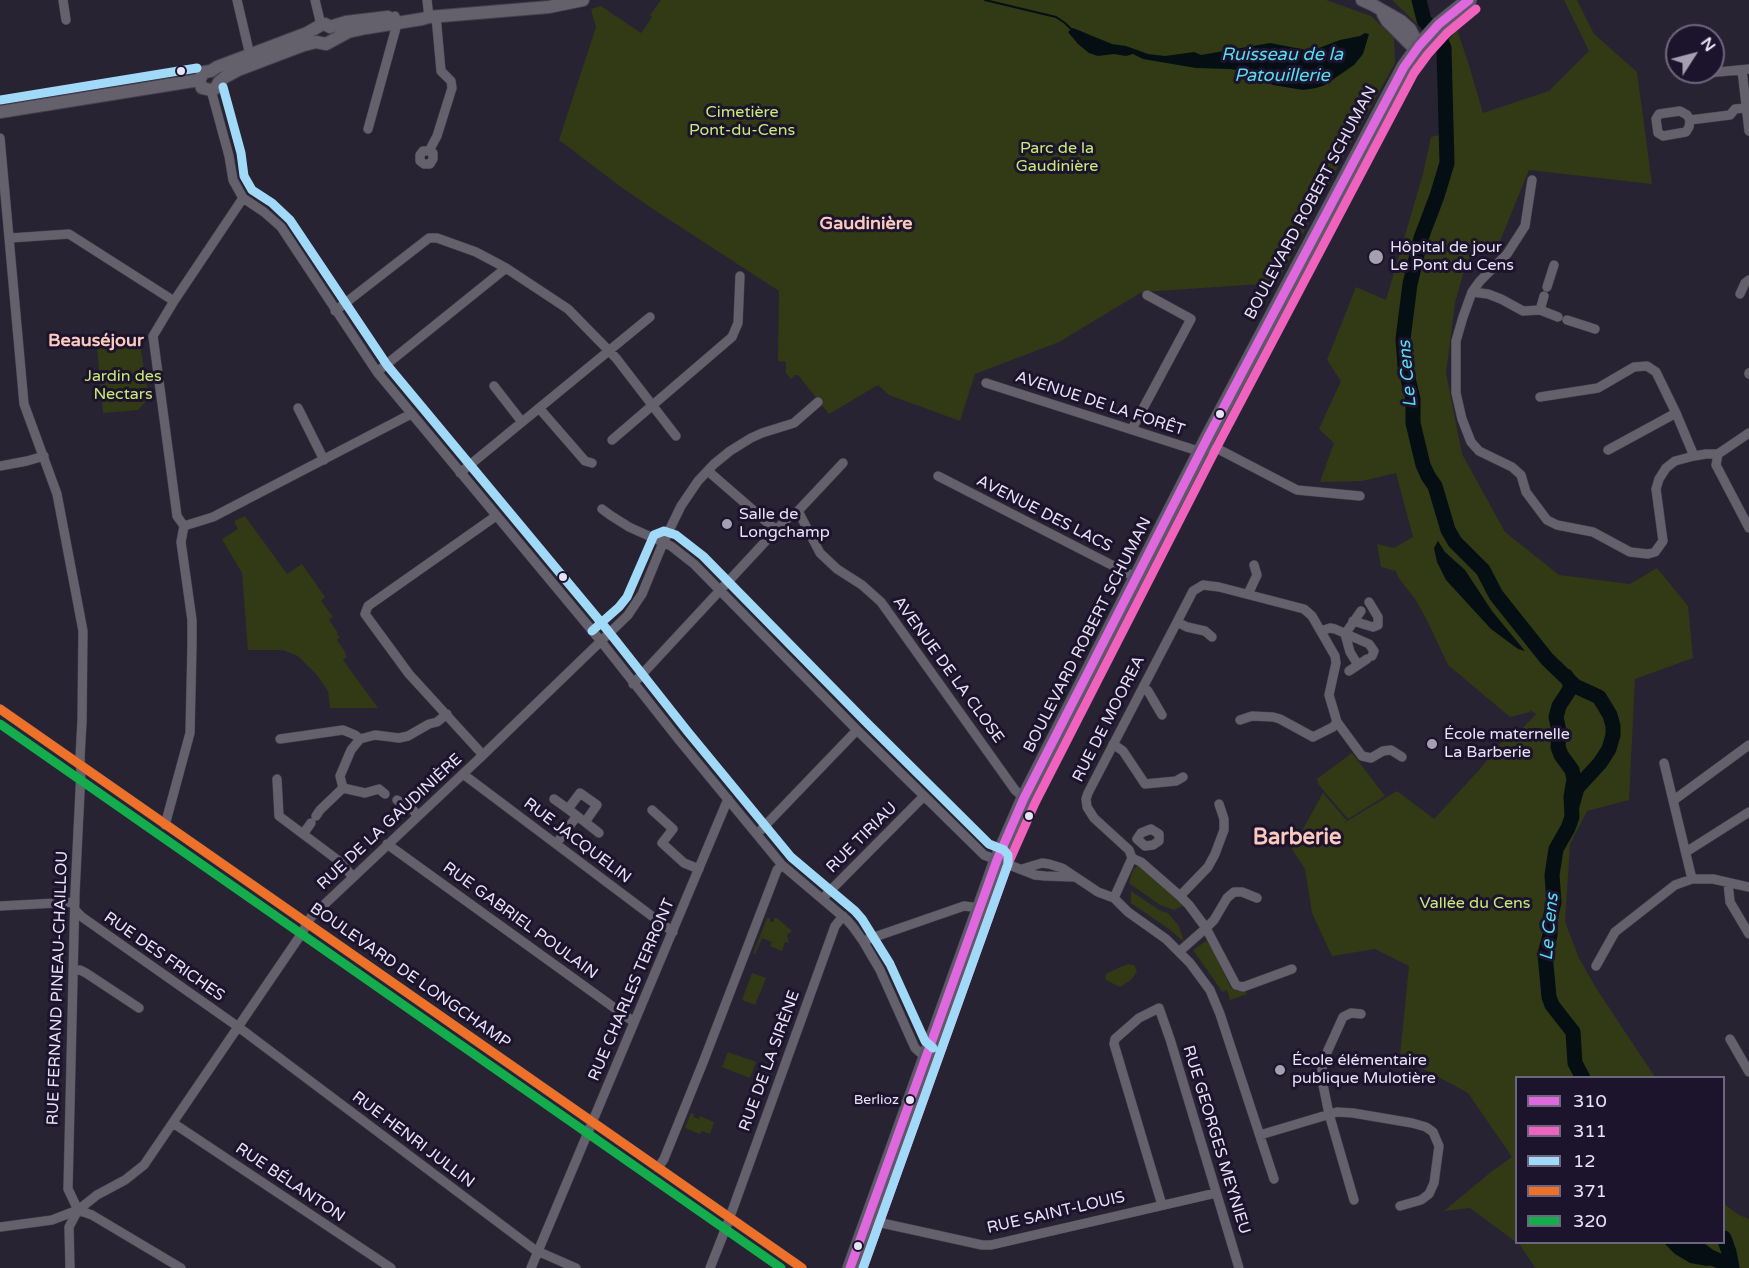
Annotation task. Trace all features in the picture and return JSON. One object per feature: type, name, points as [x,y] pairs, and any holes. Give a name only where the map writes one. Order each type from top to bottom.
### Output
[{"type":"main road","name":"BOULEVARD ROBERT SCHUMAN","points":[[850,1268],[997,860],[1024,798],[1203,447],[1404,67],[1439,24],[1469,0]]},
{"type":"street","points":[[63,0],[66,20]]},
{"type":"street","points":[[237,0],[251,55]]},
{"type":"street","points":[[315,0],[320,31]]},
{"type":"street","points":[[427,0],[432,16],[441,71],[450,81],[452,88],[437,136],[429,151]]},
{"type":"street","points":[[0,112],[199,80],[204,72],[346,22],[422,19],[527,4],[555,6],[583,0]]},
{"type":"street","points":[[1362,0],[1401,21],[1422,43]]},
{"type":"street","points":[[199,80],[202,88],[215,86],[231,73],[320,31],[333,32],[331,40],[348,32],[396,20]]},
{"type":"street","points":[[368,129],[396,20]]},
{"type":"street","points":[[1725,72],[1745,70],[1749,131]]},
{"type":"street","points":[[211,71],[216,74],[215,86],[233,180],[243,198],[281,227],[377,372],[600,640],[633,684],[782,865],[848,920],[864,941],[880,970],[911,1041],[925,1057]]},
{"type":"street","points":[[1690,120],[1730,115],[1735,119],[1747,113]]},
{"type":"street","name":"RUE FERNAND PINEAU-CHAILLOU","points":[[0,138],[24,404],[57,494],[84,631],[68,1189],[78,1210]]},
{"type":"street","points":[[1532,180],[1525,226],[1512,248],[1472,292],[1456,341],[1456,393],[1462,419],[1471,442],[1479,451],[1512,467],[1521,475],[1526,492],[1547,520],[1557,525],[1593,532],[1630,552],[1648,554],[1655,552],[1663,541],[1656,489],[1666,468],[1675,461],[1694,456],[1718,454],[1749,434]]},
{"type":"street","points":[[165,825],[190,733],[192,628],[181,542],[184,526],[177,516],[153,336],[243,198]]},
{"type":"street","points":[[10,238],[69,234],[174,301]]},
{"type":"street","points":[[335,311],[429,238],[437,238],[476,252],[506,268],[567,309],[609,351],[676,436]]},
{"type":"street","points":[[1540,310],[1554,265]]},
{"type":"street","points":[[377,372],[506,268]]},
{"type":"street","points":[[612,440],[732,337],[738,323],[740,276]]},
{"type":"street","points":[[1740,294],[1749,280]]},
{"type":"street","points":[[1472,292],[1502,299],[1523,311],[1540,310],[1594,329]]},
{"type":"street","points":[[1132,429],[1191,319],[1147,295]]},
{"type":"street","points":[[460,473],[650,317]]},
{"type":"street","points":[[1540,397],[1598,388],[1634,367],[1647,366],[1656,372],[1694,456]]},
{"type":"street","name":"AVENUE DE LA FORÊT","points":[[986,383],[1195,450],[1203,447],[1220,450],[1297,490],[1360,496]]},
{"type":"street","points":[[494,386],[522,422]]},
{"type":"street","name":"RUE DE LA GAUDINIÈRE","points":[[0,1227],[52,1220],[78,1210],[97,1195],[139,1170],[316,911],[628,615],[637,603],[685,500],[708,471],[730,451],[762,433],[794,423],[818,402]]},
{"type":"street","points":[[298,408],[324,460]]},
{"type":"street","points":[[539,408],[585,461],[592,463]]},
{"type":"street","points":[[1608,450],[1676,413]]},
{"type":"street","points":[[184,526],[213,517],[411,414]]},
{"type":"street","points":[[1718,454],[1716,465],[1749,528]]},
{"type":"street","points":[[0,466],[44,456]]},
{"type":"street","points":[[633,684],[776,530],[798,511],[843,463]]},
{"type":"street","points":[[708,471],[776,530]]},
{"type":"street","name":"AVENUE DES LACS","points":[[938,476],[1137,578]]},
{"type":"street","points":[[602,509],[629,527],[663,543],[694,564],[984,855],[1035,874],[1074,877],[1098,892],[1114,898],[1128,912],[1180,951],[1201,976],[1213,997],[1274,1179]]},
{"type":"street","name":"AVENUE DE LA CLOSE","points":[[798,511],[820,553],[837,569],[862,585],[880,603],[1015,790],[1024,798]]},
{"type":"street","points":[[483,755],[409,674],[365,614],[368,606],[496,516]]},
{"type":"street","points":[[1254,565],[1257,575],[1248,594],[1305,609],[1312,616],[1334,652],[1336,660],[1329,695],[1331,706],[1337,722],[1362,756],[1371,758],[1383,750],[1391,750],[1402,757]]},
{"type":"street","name":"RUE DE MOOREA","points":[[1248,594],[1203,585],[1193,591],[1088,793],[1086,802],[1091,815],[1130,854],[1189,905],[1206,928],[1236,985],[1244,987],[1292,969]]},
{"type":"street","points":[[1353,621],[1373,627],[1378,625],[1378,617],[1369,602]]},
{"type":"street","points":[[1361,611],[1345,634],[1350,652],[1368,657]]},
{"type":"street","points":[[1177,622],[1205,631],[1212,637]]},
{"type":"street","points":[[1321,631],[1330,628],[1369,644],[1368,657]]},
{"type":"street","points":[[1348,671],[1368,657]]},
{"type":"street","points":[[1143,687],[1148,691],[1162,715]]},
{"type":"street","name":"BOULEVARD DE LONGCHAMP","points":[[0,709],[802,1268]]},
{"type":"street","points":[[343,788],[340,776],[351,750],[360,739],[375,735],[391,738],[408,736],[437,722],[447,714]]},
{"type":"street","points":[[1240,720],[1252,717],[1273,717],[1313,737],[1337,722]]},
{"type":"street","points":[[280,739],[344,730],[360,739]]},
{"type":"street","points":[[758,834],[857,730]]},
{"type":"street","points":[[1113,744],[1123,750],[1145,784],[1176,781],[1183,777]]},
{"type":"street","points":[[1674,800],[1749,745]]},
{"type":"street","points":[[1664,763],[1692,879]]},
{"type":"street","name":"RUE JACQUELIN","points":[[463,774],[673,932]]},
{"type":"street","points":[[277,779],[279,816],[339,861],[353,877]]},
{"type":"street","points":[[343,788],[365,793],[379,789],[385,794]]},
{"type":"street","points":[[303,834],[320,810],[343,788]]},
{"type":"street","points":[[556,844],[597,805],[579,788],[568,809]]},
{"type":"street","name":"RUE TIRIAU","points":[[822,900],[924,797]]},
{"type":"street","points":[[554,799],[599,833]]},
{"type":"street","name":"RUE CHARLES TERRONT","points":[[531,1268],[728,799]]},
{"type":"street","points":[[397,800],[412,809],[418,816]]},
{"type":"street","points":[[1180,896],[1208,867],[1215,854],[1224,830],[1224,819],[1219,804]]},
{"type":"street","points":[[652,810],[674,829],[662,843],[684,863],[699,869]]},
{"type":"street","points":[[1686,852],[1749,812]]},
{"type":"street","points":[[1114,898],[1120,887],[1130,854],[1140,842]]},
{"type":"street","name":"RUE GABRIEL POULAIN","points":[[387,844],[634,1022]]},
{"type":"street","points":[[658,1168],[664,1159],[704,1060],[777,870],[782,865]]},
{"type":"street","points":[[1596,966],[1615,932],[1675,885],[1692,879],[1713,879],[1749,887]]},
{"type":"street","points":[[1728,883],[1730,902],[1749,934]]},
{"type":"street","points":[[1180,951],[1214,920],[1227,898],[1234,892],[1242,892],[1257,898]]},
{"type":"street","points":[[0,906],[75,906]]},
{"type":"street","name":"RUE DES FRICHES","points":[[75,906],[82,917],[237,1026]]},
{"type":"street","points":[[864,941],[964,906],[981,908]]},
{"type":"street","name":"RUE DE LA SIRÈNE","points":[[710,1268],[835,926],[843,916]]},
{"type":"street","points":[[73,971],[80,970],[86,973],[139,1008]]},
{"type":"street","name":"RUE GEORGES MEYNIEU","points":[[1162,1205],[1113,1044],[1139,1018],[1159,1008],[1239,1268]]},
{"type":"street","points":[[1354,1200],[1329,1114],[1322,1080],[1323,1062],[1343,1017],[1351,1013],[1361,1014]]},
{"type":"street","name":"RUE HENRI JULLIN","points":[[237,1026],[538,1252],[576,1268]]},
{"type":"street","points":[[1730,1039],[1749,1072]]},
{"type":"street","points":[[1260,1135],[1337,1112],[1426,1127],[1433,1132],[1439,1146],[1434,1183],[1430,1194],[1421,1200],[1400,1206]]},
{"type":"street","name":"RUE BÉLANTON","points":[[173,1123],[391,1268]]},
{"type":"street","name":"RUE SAINT-LOUIS","points":[[868,1220],[990,1245],[1216,1192]]},
{"type":"street","points":[[70,1268],[69,1227],[78,1210],[92,1215],[181,1268]]},
{"type":"street","points":[[52,1220],[69,1227]]},
{"type":"green space","name":"Parc de la Gaudinière","points":[[661,0],[1326,0],[1371,16],[1394,38],[1395,63],[1309,219],[1277,283],[1142,292],[1059,342],[975,374],[960,421],[889,395],[878,385],[829,414],[798,375],[791,379],[786,373],[786,362],[778,361],[779,291],[621,187],[559,140],[596,27],[591,9],[601,6],[641,33]]},
{"type":"green space","points":[[1392,0],[1422,0],[1428,13],[1432,16],[1417,24]]},
{"type":"green space","name":"Vallée du Cens","points":[[1564,0],[1577,0],[1594,34],[1637,72],[1652,184],[1529,170],[1500,241],[1467,260],[1455,303],[1446,373],[1462,454],[1505,532],[1559,575],[1630,584],[1657,568],[1688,606],[1693,658],[1635,679],[1629,800],[1587,811],[1570,844],[1565,922],[1579,958],[1596,988],[1654,1076],[1515,1076],[1515,1241],[1470,1208],[1444,1211],[1512,1157],[1468,1093],[1400,1056],[1409,966],[1375,949],[1332,956],[1312,913],[1305,869],[1292,849],[1323,793],[1347,821],[1397,791],[1434,819],[1510,732],[1515,736],[1536,714],[1530,710],[1530,712],[1510,717],[1448,665],[1427,620],[1396,571],[1381,567],[1377,544],[1394,548],[1413,537],[1396,473],[1362,481],[1320,482],[1334,443],[1319,429],[1341,381],[1327,360],[1356,287],[1386,300],[1423,174],[1431,137],[1443,134],[1443,47],[1457,30],[1483,113],[1549,91],[1589,51]]},
{"type":"green space","name":"Jardin des Nectars","points":[[140,345],[149,398],[138,410],[103,413],[97,348]]},
{"type":"green space","points":[[245,516],[287,574],[302,564],[325,597],[321,601],[333,617],[329,620],[340,637],[337,640],[347,657],[343,660],[378,708],[330,708],[328,691],[317,675],[298,656],[283,650],[248,650],[242,573],[222,539],[238,529],[234,521]]},
{"type":"green space","points":[[1352,753],[1385,796],[1348,819],[1319,785],[1317,779]]},
{"type":"green space","points":[[1140,865],[1184,905],[1174,910],[1160,905],[1129,883],[1133,870]]},
{"type":"green space","points":[[1131,891],[1159,910],[1168,913],[1179,926],[1184,942],[1131,903]]},
{"type":"green space","points":[[767,918],[770,918],[770,922],[774,922],[774,918],[777,918],[792,931],[787,935],[789,943],[785,942],[782,951],[770,946],[772,942],[762,938],[753,954]]},
{"type":"green space","points":[[1206,941],[1211,946],[1231,988],[1245,991],[1247,994],[1230,1000],[1227,990],[1222,992],[1193,950]]},
{"type":"green space","points":[[1128,964],[1134,965],[1137,971],[1128,982],[1120,987],[1106,980],[1107,973]]},
{"type":"green space","points":[[752,973],[766,978],[755,1005],[742,1000]]},
{"type":"green space","points":[[728,1052],[756,1062],[750,1078],[722,1067]]},
{"type":"green space","points":[[691,1113],[694,1114],[693,1117],[699,1119],[700,1116],[714,1122],[710,1134],[702,1131],[700,1134],[685,1128]]},
{"type":"green space","name":"Vallée du Cens","points":[[1725,1205],[1749,1219],[1749,1268],[1535,1268],[1520,1245],[1725,1244]]},
{"type":"water","name":"Ruisseau de la Patouillerie","points":[[1073,28],[1112,44],[1126,46],[1148,54],[1165,56],[1194,52],[1201,55],[1270,43],[1311,51],[1340,40],[1369,34],[1363,54],[1354,65],[1325,85],[1303,90],[1273,85],[1249,73],[1231,69],[1196,68],[1143,59],[1133,54],[1098,56],[1089,53],[1078,44],[1068,32]]},
{"type":"water","points":[[1438,541],[1445,552],[1465,570],[1492,611],[1525,651],[1518,649],[1491,629],[1446,580],[1437,562],[1434,548]]},
{"type":"water","points":[[1665,1244],[1705,1244],[1719,1259],[1717,1264],[1707,1266],[1690,1263],[1675,1254]]},
{"type":"waterway","name":"Ruisseau de la Patouillerie","points":[[985,0],[1056,17],[1072,30]]},
{"type":"waterway","name":"Le Cens","points":[[1419,0],[1424,20],[1444,48],[1447,163],[1421,238],[1410,284],[1403,339],[1405,366],[1413,399],[1413,423],[1423,465],[1435,486],[1448,530],[1455,542],[1483,570],[1496,595],[1547,659],[1575,686],[1599,697],[1610,715],[1613,735],[1609,749],[1600,763],[1577,788],[1572,806]]},
{"type":"waterway","name":"Ruisseau de la Patouillerie","points":[[1417,14],[1424,20]]},
{"type":"waterway","name":"Le Cens","points":[[1566,676],[1570,689],[1559,706],[1556,717],[1559,731],[1558,747],[1572,770],[1574,779],[1571,797],[1572,817],[1556,849],[1552,875],[1554,902],[1545,954],[1549,997],[1552,1005],[1573,1032],[1575,1063],[1582,1076]]},
{"type":"waterway","name":"Le Cens","points":[[1725,1241],[1732,1268]]},
{"type":"waterway","points":[[1693,1244],[1710,1257],[1731,1266]]},
{"type":"transit line","name":"310","points":[[850,1268],[997,860],[1024,798],[1209,435],[1404,67],[1439,24],[1469,0]]},
{"type":"transit line","name":"311","points":[[863,1268],[1008,864],[1035,803],[1220,441],[1414,73],[1447,33],[1476,9]]},
{"type":"transit line","name":"12","points":[[0,100],[197,68]]},
{"type":"transit line","name":"12","points":[[223,87],[241,153],[244,176],[252,190],[272,203],[290,220],[387,365],[609,632],[791,857],[862,919],[890,964],[925,1041],[933,1048]]},
{"type":"transit line","name":"12","points":[[592,631],[627,597],[654,535],[664,531],[676,535],[703,556],[989,844],[1004,850],[1008,855],[1008,864],[863,1268]]},
{"type":"transit line","name":"371","points":[[0,709],[802,1268]]},
{"type":"transit line","name":"320","points":[[0,724],[781,1268]]},
{"type":"place","name":"Hôpital de jour Le Pont du Cens","points":[[1376,257]]},
{"type":"place","name":"Salle de Longchamp","points":[[727,524]]},
{"type":"place","name":"École maternelle La Barberie","points":[[1432,744]]},
{"type":"place","name":"École élémentaire publique Mulotière","points":[[1280,1070]]},
{"type":"place","name":"Berlioz","points":[[910,1100]]},
{"type":"district","name":"Gaudinière","points":[[866,224]]},
{"type":"district","name":"Beauséjour","points":[[96,341]]},
{"type":"district","name":"Barberie","points":[[1297,838]]},
{"type":"park label","name":"Cimetière Pont-du-Cens","points":[[742,122]]}]
